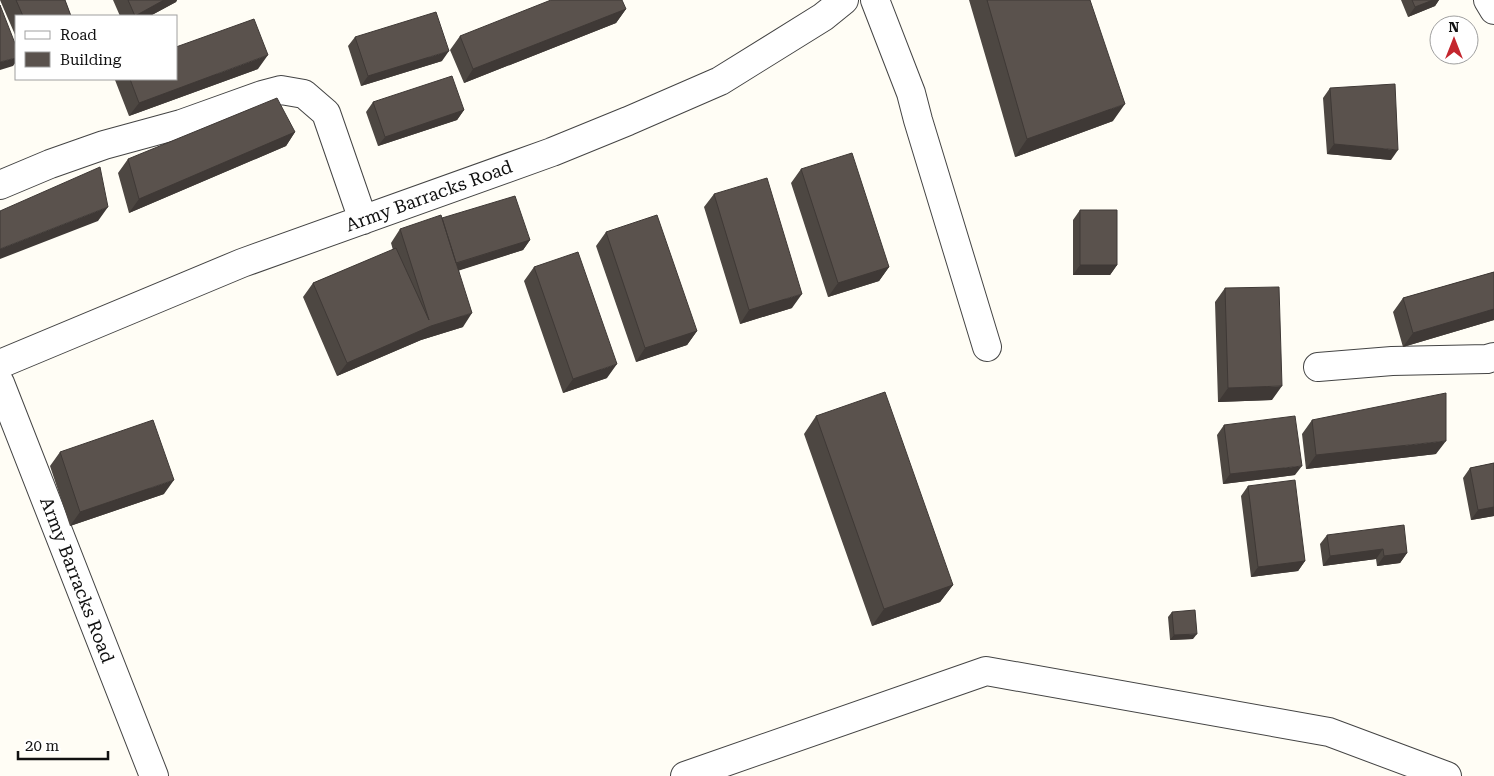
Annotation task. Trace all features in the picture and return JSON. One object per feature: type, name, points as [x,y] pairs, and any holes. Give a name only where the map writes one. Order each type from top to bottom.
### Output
[{"type":"street","name":"Army Barracks Road","points":[[0,364],[242,263],[552,152],[628,121],[720,81],[823,17],[844,0]]},
{"type":"street","points":[[875,0],[911,93],[987,347]]},
{"type":"street","points":[[1488,0],[1494,10]]},
{"type":"street","points":[[0,185],[50,164],[104,145],[181,124],[281,90],[304,94],[326,112],[363,220]]},
{"type":"street","points":[[1318,367],[1392,360],[1494,358]]},
{"type":"street","name":"Army Barracks Road","points":[[0,383],[154,776]]},
{"type":"street","points":[[685,776],[986,671],[1329,732],[1447,776]]},
{"type":"building","points":[[16,0],[65,0],[71,15],[23,15]]},
{"type":"building","points":[[128,0],[164,0],[137,15],[135,15]]},
{"type":"building","points":[[551,0],[622,0],[626,9],[473,69],[460,36]]},
{"type":"building","points":[[987,0],[1090,0],[1125,104],[1027,139]]},
{"type":"building","points":[[1412,0],[1433,0],[1415,7]]},
{"type":"building","points":[[0,5],[15,43],[15,58],[0,62]]},
{"type":"building","points":[[436,12],[449,51],[368,76],[355,37]]},
{"type":"building","points":[[254,19],[268,55],[139,103],[130,80],[178,80],[178,46]]},
{"type":"building","points":[[452,76],[464,110],[385,137],[373,102]]},
{"type":"building","points":[[1395,84],[1398,150],[1334,144],[1330,88]]},
{"type":"building","points":[[277,98],[295,132],[139,199],[128,159]]},
{"type":"building","points":[[852,153],[889,267],[838,283],[801,169]]},
{"type":"building","points":[[100,167],[108,207],[0,249],[0,211]]},
{"type":"building","points":[[767,178],[802,294],[749,310],[714,194]]},
{"type":"building","points":[[515,196],[530,240],[456,263],[442,218]]},
{"type":"building","points":[[1080,210],[1117,210],[1117,265],[1080,265]]},
{"type":"building","points":[[441,215],[472,313],[431,326],[347,363],[313,283],[396,248],[429,320],[400,229]]},
{"type":"building","points":[[657,215],[697,331],[645,348],[606,232]]},
{"type":"building","points":[[578,252],[617,364],[573,379],[534,267]]},
{"type":"building","points":[[1494,272],[1494,309],[1413,333],[1403,298]]},
{"type":"building","points":[[1279,287],[1282,386],[1228,388],[1225,288]]},
{"type":"building","points":[[885,392],[953,585],[884,609],[816,416]]},
{"type":"building","points":[[1446,393],[1446,441],[1316,455],[1312,420]]},
{"type":"building","points":[[1295,416],[1302,466],[1230,474],[1224,425]]},
{"type":"building","points":[[153,420],[174,480],[80,512],[60,452]]},
{"type":"building","points":[[1494,463],[1494,507],[1478,510],[1470,468]]},
{"type":"building","points":[[1295,480],[1305,561],[1258,567],[1248,486]]},
{"type":"building","points":[[1404,525],[1407,553],[1384,556],[1383,549],[1330,556],[1327,535]]},
{"type":"building","points":[[1195,610],[1197,634],[1174,635],[1172,612]]}]
